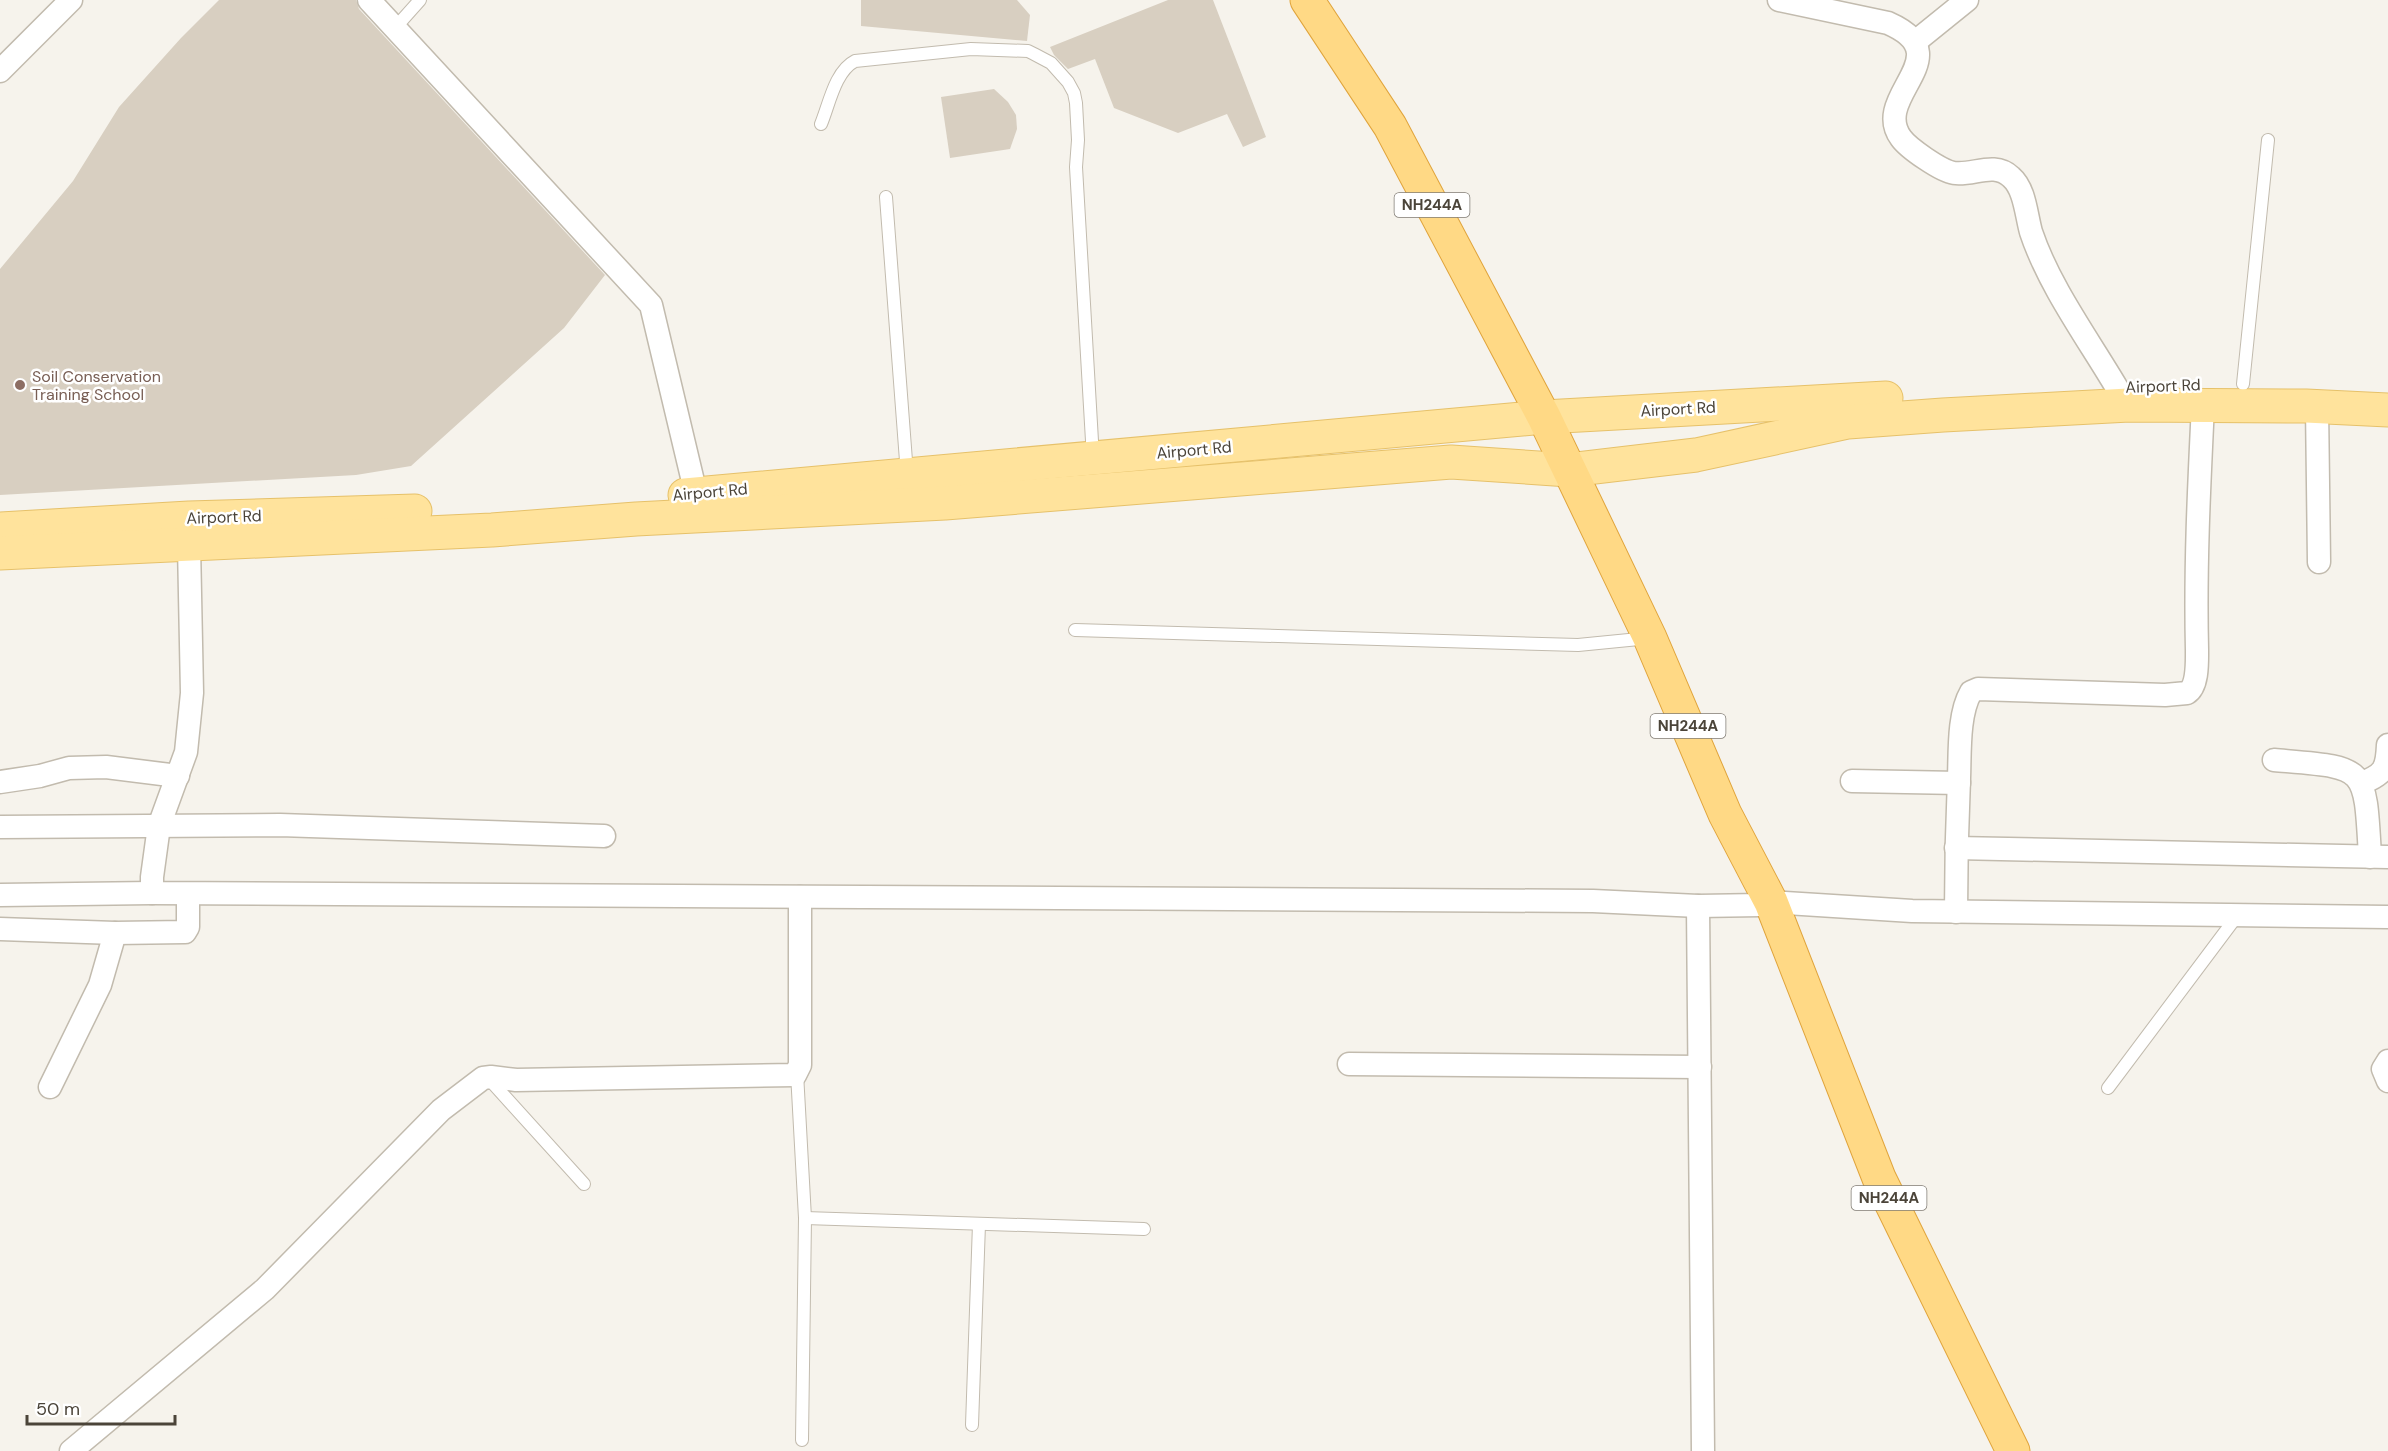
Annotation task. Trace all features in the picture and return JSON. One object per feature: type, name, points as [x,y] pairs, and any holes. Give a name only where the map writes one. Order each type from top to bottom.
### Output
[{"type":"highway","name":"NH244A","points":[[1307,0],[1390,126],[1544,417],[1650,638],[1725,814],[1771,902],[1879,1178],[2013,1451]]},
{"type":"main road","name":"Airport Rd","points":[[0,530],[189,518],[448,510],[696,494],[1544,417],[1858,399],[2117,388],[2244,384],[2388,389]]},
{"type":"main road","points":[[0,553],[189,545],[945,503],[1451,462],[1569,470],[1696,455],[1848,422],[2129,405],[2317,406],[2388,410]]},
{"type":"street","points":[[0,70],[71,0]]},
{"type":"street","points":[[369,0],[651,305],[696,494]]},
{"type":"street","points":[[1779,0],[1888,23],[1902,29],[1916,42],[1918,55],[1894,115],[1895,127],[1902,139],[1944,170],[1962,173],[1991,168],[2001,170],[2015,181],[2021,192],[2038,253],[2117,388]]},
{"type":"street","points":[[1916,42],[1967,0]]},
{"type":"street","points":[[1956,912],[1956,848],[1964,713],[1968,698],[1975,689],[2165,695],[2187,693],[2191,690],[2197,656],[2196,529],[2203,405]]},
{"type":"street","points":[[2317,406],[2319,562]]},
{"type":"street","points":[[152,885],[158,835],[186,752],[192,693],[189,545]]},
{"type":"street","points":[[2362,783],[2380,774],[2385,767],[2388,745]]},
{"type":"street","points":[[1956,848],[2379,857],[2366,793],[2356,775],[2338,766],[2274,760]]},
{"type":"street","points":[[0,782],[40,776],[69,768],[106,767],[178,776]]},
{"type":"street","points":[[1852,781],[1959,783]]},
{"type":"street","points":[[0,827],[158,835],[280,825],[604,836]]},
{"type":"street","points":[[0,895],[152,885],[188,894],[1593,901],[1698,906],[1761,905],[1771,902],[1900,911],[2388,917]]},
{"type":"street","points":[[0,929],[115,933],[185,932],[188,927],[188,894]]},
{"type":"street","points":[[71,1451],[265,1289],[441,1110],[476,1083],[488,1078],[516,1080],[770,1076],[797,1073],[800,1065],[800,897]]},
{"type":"street","points":[[1698,906],[1703,1451]]},
{"type":"street","points":[[50,1087],[100,985],[115,933]]},
{"type":"street","points":[[2388,1061],[2383,1069],[2388,1081]]},
{"type":"street","points":[[1349,1064],[1700,1068]]},
{"type":"lane","points":[[395,28],[420,0]]},
{"type":"lane","points":[[821,124],[841,74],[847,65],[855,61],[971,49],[1028,51],[1051,63],[1068,82],[1077,103],[1076,167],[1093,459]]},
{"type":"lane","points":[[2244,384],[2268,140]]},
{"type":"lane","points":[[886,197],[907,476]]},
{"type":"lane","points":[[1075,630],[1578,645],[1650,638]]},
{"type":"lane","points":[[2109,1088],[2237,916]]},
{"type":"lane","points":[[797,1073],[805,1218],[802,1440]]},
{"type":"lane","points":[[488,1078],[584,1184]]},
{"type":"lane","points":[[805,1218],[1144,1229]]},
{"type":"lane","points":[[972,1425],[979,1224]]},
{"type":"building","name":"Soil Conservation Training School","points":[[219,0],[356,0],[359,9],[605,275],[564,328],[411,466],[356,475],[0,495],[0,269],[73,181],[119,107],[181,38]]},
{"type":"building","points":[[861,0],[1017,0],[1030,15],[1027,41],[861,26]]},
{"type":"building","points":[[1168,0],[1213,0],[1266,137],[1243,147],[1227,114],[1178,133],[1114,108],[1095,59],[1068,69],[1054,55],[1050,47]]},
{"type":"building","points":[[994,89],[1008,102],[1016,115],[1017,129],[1010,149],[950,158],[941,97]]},
{"type":"place","name":"Soil Conservation Training School","points":[[20,385]]}]
